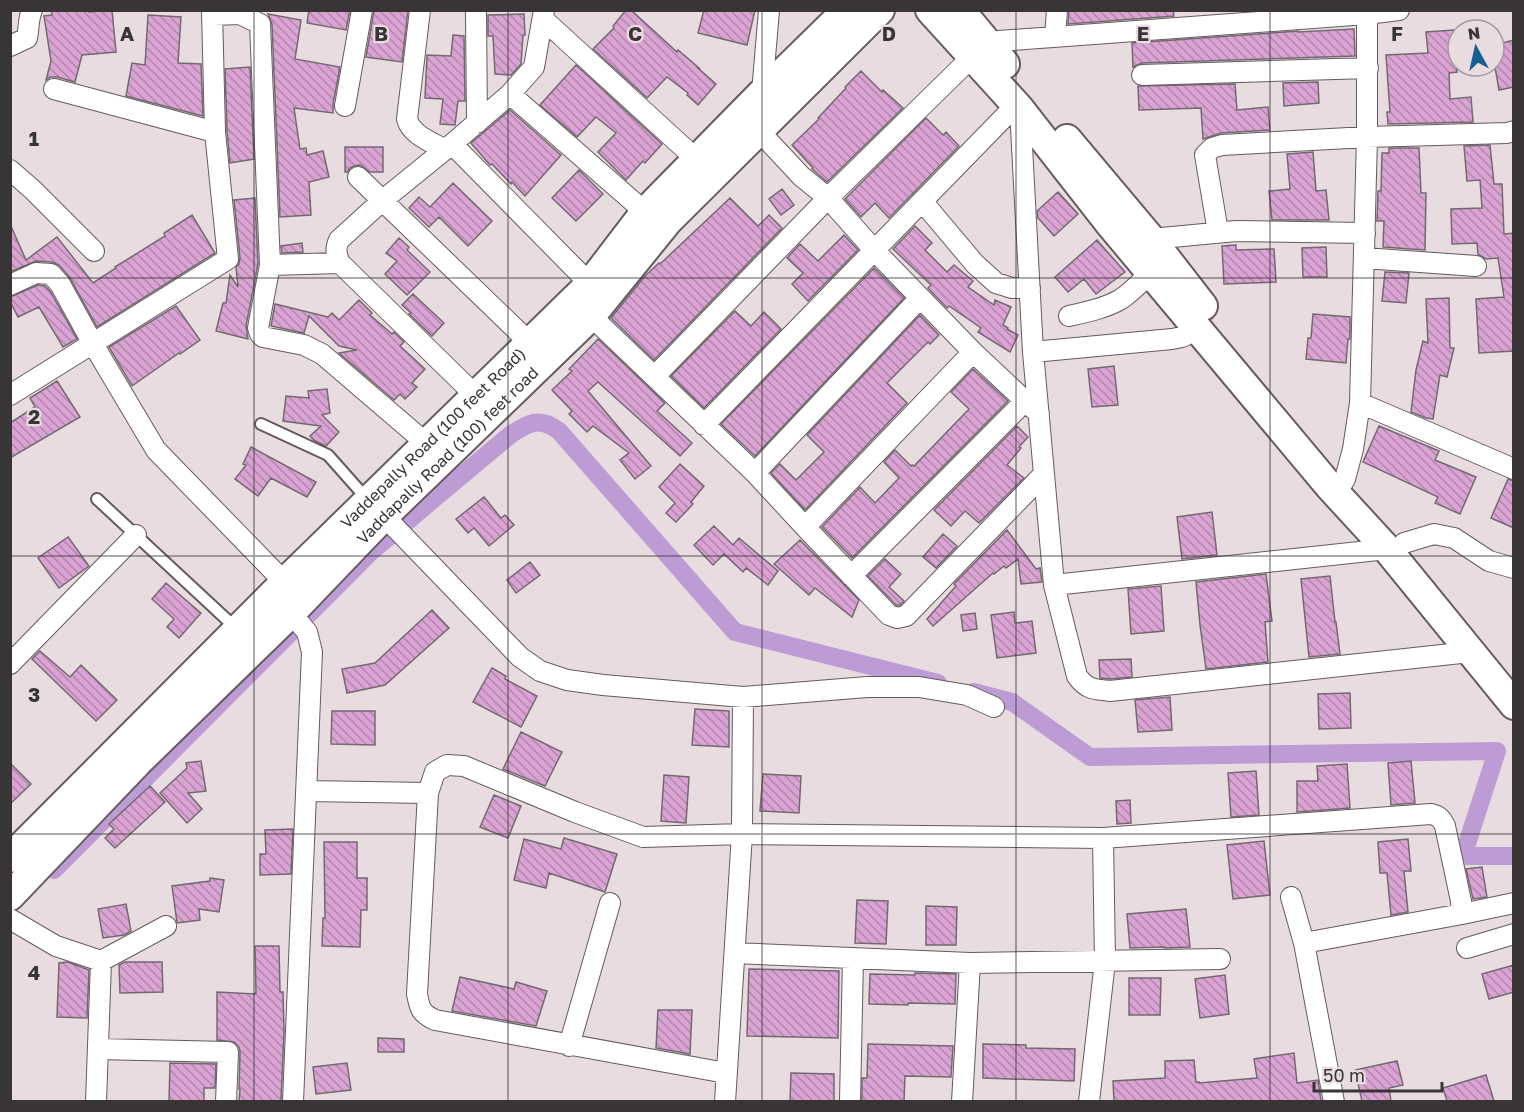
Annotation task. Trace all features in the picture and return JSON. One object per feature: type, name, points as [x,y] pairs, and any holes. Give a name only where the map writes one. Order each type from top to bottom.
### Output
[{"type":"main road","name":"Vaddepally Road (100 feet Road)","points":[[530,354],[590,284],[645,212],[847,10]]},
{"type":"main road","name":"Vaddapally Road (100) feet road","points":[[10,896],[139,761],[296,609],[488,396],[530,354],[591,316],[668,220],[880,10]]},
{"type":"main road","points":[[930,10],[980,49],[1151,239],[1340,486]]},
{"type":"main road","points":[[960,10],[980,49],[1018,107],[1109,223],[1198,329],[1395,546],[1514,684]]},
{"type":"main road","name":"Vaddepally Road (100 feet Road)","points":[[381,514],[427,444],[488,396]]},
{"type":"main road","points":[[1395,546],[1470,652],[1514,705]]},
{"type":"main road","points":[[10,858],[238,630],[296,609]]},
{"type":"street","points":[[10,45],[27,38],[32,10]]},
{"type":"street","points":[[345,106],[362,10]]},
{"type":"street","points":[[420,10],[408,124],[417,134],[449,147],[590,284]]},
{"type":"street","points":[[762,93],[769,10]]},
{"type":"street","points":[[1055,37],[1057,10]]},
{"type":"street","points":[[655,376],[828,198],[980,49],[1055,37],[1399,10]]},
{"type":"street","points":[[477,12],[477,123]]},
{"type":"street","points":[[1340,486],[1353,449],[1360,403],[1367,137],[1367,12]]},
{"type":"street","points":[[10,395],[228,259],[215,132],[212,13],[240,14],[260,24],[270,265],[258,328],[260,334],[263,337],[304,345],[322,354],[427,444]]},
{"type":"street","points":[[488,396],[340,263],[336,255],[336,247],[339,240],[383,200],[510,94],[534,67],[543,15]]},
{"type":"street","points":[[543,15],[696,159]]},
{"type":"street","points":[[1142,75],[1368,68]]},
{"type":"street","points":[[54,89],[215,132]]},
{"type":"street","points":[[510,94],[645,212]]},
{"type":"street","points":[[704,425],[922,201],[1018,107]]},
{"type":"street","points":[[1018,107],[1033,352],[1032,408],[1044,475],[1054,585],[1077,676],[1083,685],[1110,691],[1470,652]]},
{"type":"street","points":[[759,131],[801,176],[828,198],[875,251],[973,352],[1032,408]]},
{"type":"street","points":[[1218,232],[1205,155],[1212,147],[1514,131]]},
{"type":"street","points":[[10,170],[94,251]]},
{"type":"street","points":[[358,177],[383,200],[530,354]]},
{"type":"street","points":[[922,201],[975,264],[996,283],[1012,288],[1030,288]]},
{"type":"street","points":[[1151,239],[1236,231],[1365,233]]},
{"type":"street","points":[[1364,258],[1476,266]]},
{"type":"street","points":[[270,265],[340,263]]},
{"type":"street","points":[[1069,316],[1120,300],[1150,272]]},
{"type":"street","points":[[10,285],[36,273],[51,274],[60,284],[156,450],[296,609],[312,652],[293,1101]]},
{"type":"street","points":[[755,473],[920,298]]},
{"type":"street","points":[[591,316],[755,473],[889,615],[897,618],[906,616],[1044,475]]},
{"type":"street","points":[[1033,352],[1172,339],[1198,329]]},
{"type":"street","points":[[805,527],[973,352]]},
{"type":"street","points":[[1360,403],[1514,470]]},
{"type":"street","points":[[851,576],[1032,408]]},
{"type":"street","points":[[381,514],[520,657],[540,671],[567,680],[743,697],[867,687],[919,687],[967,695],[994,707]]},
{"type":"street","points":[[1054,585],[1395,546],[1434,534],[1454,538],[1489,561],[1514,568]]},
{"type":"street","points":[[10,664],[136,535]]},
{"type":"street","points":[[725,1101],[742,834],[743,697]]},
{"type":"street","points":[[726,1073],[435,1020],[424,1014],[419,1007],[417,994],[428,793],[435,772],[447,765],[464,766],[574,812],[643,837],[742,834],[1103,838],[1431,814],[1442,818],[1445,826],[1462,914]]},
{"type":"street","points":[[307,791],[428,793]]},
{"type":"street","points":[[1089,1101],[1105,961],[1103,838]]},
{"type":"street","points":[[1291,897],[1304,943],[1334,1101]]},
{"type":"street","points":[[569,1046],[610,903]]},
{"type":"street","points":[[1304,943],[1514,903]]},
{"type":"street","points":[[15,922],[56,946],[101,961],[166,926]]},
{"type":"street","points":[[1467,948],[1514,934]]},
{"type":"street","points":[[735,953],[970,963],[1220,958]]},
{"type":"street","points":[[850,1101],[853,958]]},
{"type":"street","points":[[96,1101],[101,961]]},
{"type":"street","points":[[962,1101],[970,963]]},
{"type":"street","points":[[98,1049],[228,1052],[226,1101]]},
{"type":"lane","points":[[261,424],[328,455],[381,514]]},
{"type":"lane","points":[[97,499],[238,630]]},
{"type":"building","points":[[51,10],[88,10],[89,12],[112,10],[116,52],[82,55],[75,82],[57,77],[46,80],[51,61],[44,16],[52,15]]},
{"type":"building","points":[[309,10],[350,10],[346,30],[307,23]]},
{"type":"building","points":[[374,10],[408,10],[402,62],[366,57]]},
{"type":"building","points":[[626,10],[631,10],[716,84],[698,105],[687,95],[688,93],[667,77],[647,98],[593,49],[614,28],[613,26]]},
{"type":"building","points":[[704,10],[755,10],[747,45],[698,33]]},
{"type":"building","points":[[1069,10],[1173,10],[1174,16],[1068,24]]},
{"type":"building","points":[[268,14],[301,20],[295,59],[340,67],[333,113],[294,108],[300,149],[306,148],[307,155],[323,151],[329,177],[309,182],[311,215],[280,217],[272,24]]},
{"type":"building","points":[[524,14],[525,35],[523,35],[521,64],[511,75],[495,74],[493,36],[488,36],[488,15]]},
{"type":"building","points":[[148,15],[181,17],[178,63],[201,64],[203,116],[126,96],[132,63],[145,65]]},
{"type":"building","points":[[1354,29],[1355,56],[1142,63],[1133,67],[1132,43]]},
{"type":"building","points":[[1446,31],[1446,78],[1449,78],[1450,99],[1471,97],[1473,122],[1388,124],[1387,112],[1390,112],[1386,55],[1428,53],[1426,32]]},
{"type":"building","points":[[453,35],[464,36],[465,101],[458,101],[455,125],[440,124],[443,99],[425,98],[427,55],[451,56]]},
{"type":"building","points":[[1514,40],[1514,87],[1499,90],[1497,78],[1506,78],[1506,42]]},
{"type":"building","points":[[576,65],[662,144],[626,180],[598,152],[616,133],[596,117],[577,137],[540,105]]},
{"type":"building","points":[[250,67],[254,159],[230,163],[225,69]]},
{"type":"building","points":[[861,71],[882,92],[883,90],[903,108],[827,182],[812,169],[792,145],[819,119]]},
{"type":"building","points":[[1318,82],[1319,103],[1284,106],[1283,83]]},
{"type":"building","points":[[1235,84],[1237,110],[1268,107],[1270,130],[1221,133],[1203,139],[1201,108],[1139,110],[1138,86]]},
{"type":"building","points":[[510,110],[561,155],[525,196],[492,164],[490,165],[471,143]]},
{"type":"building","points":[[926,118],[943,135],[946,132],[959,146],[889,218],[875,203],[861,217],[845,199]]},
{"type":"building","points":[[1490,145],[1494,184],[1502,184],[1504,234],[1514,233],[1514,351],[1479,353],[1476,299],[1504,297],[1498,258],[1486,259],[1478,254],[1477,243],[1452,244],[1451,209],[1482,208],[1480,180],[1467,181],[1464,146]]},
{"type":"building","points":[[345,147],[383,147],[383,172],[370,172],[360,165],[345,172]]},
{"type":"building","points":[[1389,148],[1419,148],[1421,193],[1426,193],[1425,250],[1383,247],[1384,221],[1377,221],[1378,191],[1381,191],[1382,153],[1389,153]]},
{"type":"building","points":[[1313,152],[1316,191],[1326,190],[1329,220],[1272,220],[1269,191],[1290,189],[1287,154]]},
{"type":"building","points":[[579,170],[603,194],[576,221],[552,198]]},
{"type":"building","points":[[453,183],[492,221],[468,246],[439,217],[429,227],[409,208],[419,197],[430,207]]},
{"type":"building","points":[[782,189],[794,205],[781,215],[769,199]]},
{"type":"building","points":[[1058,192],[1078,214],[1054,236],[1038,218],[1037,211]]},
{"type":"building","points":[[255,198],[258,264],[246,326],[248,339],[216,331],[223,303],[226,303],[230,275],[238,287],[236,267],[240,258],[234,200]]},
{"type":"building","points":[[730,198],[758,226],[769,215],[782,228],[654,360],[611,318],[645,276]]},
{"type":"building","points":[[192,215],[215,253],[97,327],[70,278],[59,265],[36,261],[10,272],[10,224],[26,260],[57,237],[93,283],[165,236],[164,233]]},
{"type":"building","points":[[915,226],[932,243],[925,250],[947,272],[954,265],[973,281],[968,287],[994,305],[995,300],[1011,307],[1003,325],[1018,335],[1010,352],[978,332],[981,328],[949,306],[947,308],[928,288],[931,285],[893,249]]},
{"type":"building","points":[[844,235],[858,250],[808,301],[792,284],[803,273],[787,258],[800,244],[818,261]]},
{"type":"building","points":[[399,238],[409,247],[407,250],[430,272],[407,295],[385,274],[397,261],[386,253]]},
{"type":"building","points":[[1097,240],[1125,272],[1096,294],[1084,279],[1068,292],[1055,277]]},
{"type":"building","points":[[302,243],[303,252],[282,253],[281,246]]},
{"type":"building","points":[[1236,245],[1236,250],[1274,249],[1276,282],[1224,284],[1222,246]]},
{"type":"building","points":[[1326,247],[1327,277],[1303,277],[1302,248]]},
{"type":"building","points":[[874,268],[904,298],[755,456],[721,424]]},
{"type":"building","points":[[1385,272],[1409,273],[1406,303],[1382,301]]},
{"type":"building","points":[[38,285],[45,286],[50,291],[77,339],[63,347],[39,307],[18,317],[10,301],[10,297]]},
{"type":"building","points":[[413,294],[444,323],[432,336],[402,305]]},
{"type":"building","points":[[1449,298],[1450,348],[1454,348],[1447,377],[1440,375],[1433,419],[1426,418],[1411,412],[1416,370],[1423,341],[1428,343],[1426,299]]},
{"type":"building","points":[[359,300],[372,313],[370,315],[404,342],[400,346],[425,369],[412,383],[417,387],[405,399],[400,394],[394,400],[339,353],[357,350],[339,346],[309,316],[304,333],[271,326],[275,304],[328,317],[332,313],[339,320]]},
{"type":"building","points":[[176,306],[200,340],[132,386],[109,347]]},
{"type":"building","points":[[735,311],[751,326],[764,312],[781,329],[704,408],[671,376]]},
{"type":"building","points":[[1313,314],[1350,317],[1350,339],[1348,339],[1346,363],[1306,359]]},
{"type":"building","points":[[920,315],[939,335],[930,344],[928,342],[887,383],[907,403],[805,510],[771,473],[780,464],[796,480],[824,452],[807,435]]},
{"type":"building","points":[[598,339],[665,403],[657,411],[692,443],[680,456],[598,382],[588,391],[651,466],[635,479],[620,460],[629,453],[593,426],[587,432],[569,414],[572,411],[552,390],[572,371],[569,369]]},
{"type":"building","points":[[1114,366],[1118,405],[1092,407],[1088,369]]},
{"type":"building","points":[[973,369],[1008,401],[852,558],[822,527],[860,487],[875,503],[899,478],[884,462],[895,450],[911,466],[914,466],[969,409],[951,392]]},
{"type":"building","points":[[57,381],[80,417],[10,458],[10,423],[35,407],[30,398]]},
{"type":"building","points":[[327,389],[330,413],[322,415],[339,432],[326,446],[310,436],[321,426],[283,421],[286,396],[309,398],[308,391]]},
{"type":"building","points":[[1017,426],[1028,437],[1007,465],[1024,478],[979,523],[965,511],[951,526],[934,510]]},
{"type":"building","points":[[1379,426],[1439,451],[1435,460],[1476,477],[1460,514],[1435,503],[1438,497],[1363,462]]},
{"type":"building","points":[[251,447],[316,482],[307,497],[271,478],[258,496],[235,479],[246,465],[243,464]]},
{"type":"building","points":[[680,464],[704,486],[691,502],[693,504],[676,522],[666,513],[675,503],[659,487]]},
{"type":"building","points":[[1508,479],[1514,481],[1514,528],[1491,518]]},
{"type":"building","points":[[484,497],[501,518],[505,515],[514,525],[489,546],[474,528],[468,533],[456,519]]},
{"type":"building","points":[[1212,512],[1217,555],[1182,559],[1177,517]]},
{"type":"building","points":[[714,526],[733,545],[739,538],[778,571],[768,585],[746,568],[743,572],[724,554],[713,565],[694,545]]},
{"type":"building","points":[[1007,530],[1036,569],[1040,568],[1042,582],[1021,584],[1018,559],[1006,568],[1004,566],[993,573],[933,626],[927,619],[956,586],[954,584]]},
{"type":"building","points":[[943,534],[957,546],[936,568],[923,557]]},
{"type":"building","points":[[68,537],[89,566],[59,588],[38,558]]},
{"type":"building","points":[[800,540],[859,600],[852,617],[815,588],[809,595],[774,564]]},
{"type":"building","points":[[885,559],[901,574],[889,587],[904,601],[900,605],[896,605],[868,576]]},
{"type":"building","points":[[530,562],[540,575],[516,593],[507,580]]},
{"type":"building","points":[[1266,574],[1272,621],[1265,622],[1268,662],[1206,669],[1196,582]]},
{"type":"building","points":[[1330,576],[1340,654],[1309,657],[1301,579]]},
{"type":"building","points":[[166,583],[201,613],[179,638],[167,627],[174,619],[152,599]]},
{"type":"building","points":[[1161,586],[1164,631],[1131,634],[1128,589]]},
{"type":"building","points":[[432,610],[449,628],[385,685],[347,693],[342,669],[375,663]]},
{"type":"building","points":[[1014,612],[1015,623],[1032,621],[1036,653],[997,658],[991,615]]},
{"type":"building","points":[[975,613],[977,629],[963,631],[961,615]]},
{"type":"building","points":[[40,651],[70,677],[81,665],[117,700],[96,721],[32,659]]},
{"type":"building","points":[[1131,659],[1132,677],[1100,678],[1099,660]]},
{"type":"building","points":[[492,668],[506,676],[505,679],[537,696],[521,727],[473,702]]},
{"type":"building","points":[[1350,693],[1351,728],[1319,729],[1318,694]]},
{"type":"building","points":[[1170,697],[1172,730],[1138,732],[1135,700]]},
{"type":"building","points":[[695,709],[729,711],[729,747],[692,745]]},
{"type":"building","points":[[332,711],[375,711],[375,745],[331,744]]},
{"type":"building","points":[[521,732],[562,752],[545,786],[503,769]]},
{"type":"building","points":[[201,761],[206,791],[188,793],[202,809],[187,823],[160,793],[187,768],[186,763]]},
{"type":"building","points":[[1411,761],[1415,803],[1391,805],[1388,763]]},
{"type":"building","points":[[10,763],[31,784],[10,804]]},
{"type":"building","points":[[1347,764],[1350,808],[1297,812],[1297,781],[1318,781],[1317,766]]},
{"type":"building","points":[[1256,771],[1259,815],[1231,817],[1228,773]]},
{"type":"building","points":[[763,774],[801,776],[799,813],[760,811]]},
{"type":"building","points":[[664,775],[689,777],[686,823],[661,821]]},
{"type":"building","points":[[150,786],[165,802],[115,848],[105,838],[114,829],[109,824]]},
{"type":"building","points":[[494,795],[521,806],[508,838],[480,827]]},
{"type":"building","points":[[1130,800],[1131,823],[1117,824],[1116,801]]},
{"type":"building","points":[[293,829],[291,874],[260,875],[260,854],[266,854],[265,830]]},
{"type":"building","points":[[564,838],[617,854],[605,892],[549,873],[546,888],[514,880],[524,839],[561,849]]},
{"type":"building","points":[[1408,839],[1411,871],[1404,871],[1408,912],[1391,915],[1387,873],[1380,873],[1378,842]]},
{"type":"building","points":[[1264,841],[1270,895],[1233,899],[1227,845]]},
{"type":"building","points":[[324,842],[357,842],[357,878],[367,878],[367,910],[361,910],[360,947],[322,946],[323,918],[325,918]]},
{"type":"building","points":[[1482,867],[1487,897],[1473,899],[1466,869]]},
{"type":"building","points":[[210,878],[224,880],[219,912],[199,909],[200,920],[177,923],[172,886],[210,881]]},
{"type":"building","points":[[857,900],[888,901],[886,944],[855,943]]},
{"type":"building","points":[[126,904],[131,931],[124,935],[103,938],[98,909]]},
{"type":"building","points":[[926,906],[957,907],[956,945],[926,945]]},
{"type":"building","points":[[1186,909],[1190,947],[1130,948],[1127,914]]},
{"type":"building","points":[[255,946],[279,946],[284,1033],[281,1101],[239,1101],[239,1047],[234,1042],[217,1040],[217,992],[256,993]]},
{"type":"building","points":[[68,962],[89,970],[87,1018],[57,1017],[59,963]]},
{"type":"building","points":[[125,962],[162,962],[163,992],[120,993],[119,965]]},
{"type":"building","points":[[1514,965],[1514,992],[1489,999],[1482,974]]},
{"type":"building","points":[[749,969],[839,971],[838,1038],[747,1036]]},
{"type":"building","points":[[915,973],[956,974],[955,1004],[869,1004],[870,974],[915,975]]},
{"type":"building","points":[[1225,975],[1229,1014],[1200,1018],[1195,979]]},
{"type":"building","points":[[460,977],[514,989],[516,982],[547,991],[536,1026],[452,1011]]},
{"type":"building","points":[[1129,978],[1161,978],[1160,1015],[1129,1015]]},
{"type":"building","points":[[658,1010],[692,1010],[690,1054],[656,1048]]},
{"type":"building","points":[[378,1038],[404,1039],[404,1052],[378,1052]]},
{"type":"building","points":[[868,1044],[953,1046],[951,1077],[905,1076],[904,1101],[862,1101],[862,1078],[867,1078]]},
{"type":"building","points":[[983,1044],[1075,1049],[1074,1081],[983,1078]]},
{"type":"building","points":[[1294,1053],[1297,1083],[1318,1080],[1321,1101],[1114,1101],[1113,1081],[1165,1078],[1165,1061],[1194,1060],[1196,1082],[1199,1083],[1257,1078],[1254,1059]]},
{"type":"building","points":[[1397,1061],[1403,1085],[1389,1088],[1391,1101],[1362,1101],[1355,1070]]},
{"type":"building","points":[[170,1063],[216,1064],[215,1088],[204,1088],[204,1101],[169,1101]]},
{"type":"building","points":[[347,1063],[351,1090],[316,1094],[313,1067]]},
{"type":"building","points":[[791,1073],[834,1074],[834,1101],[790,1101]]},
{"type":"building","points":[[1486,1075],[1494,1101],[1447,1101],[1443,1088]]},
{"type":"waterway","points":[[54,870],[373,550],[510,435],[534,423],[546,424],[559,431],[735,632],[938,683]]},
{"type":"waterway","points":[[974,692],[1012,702],[1090,757],[1497,751],[1463,856],[1514,856]]}]
